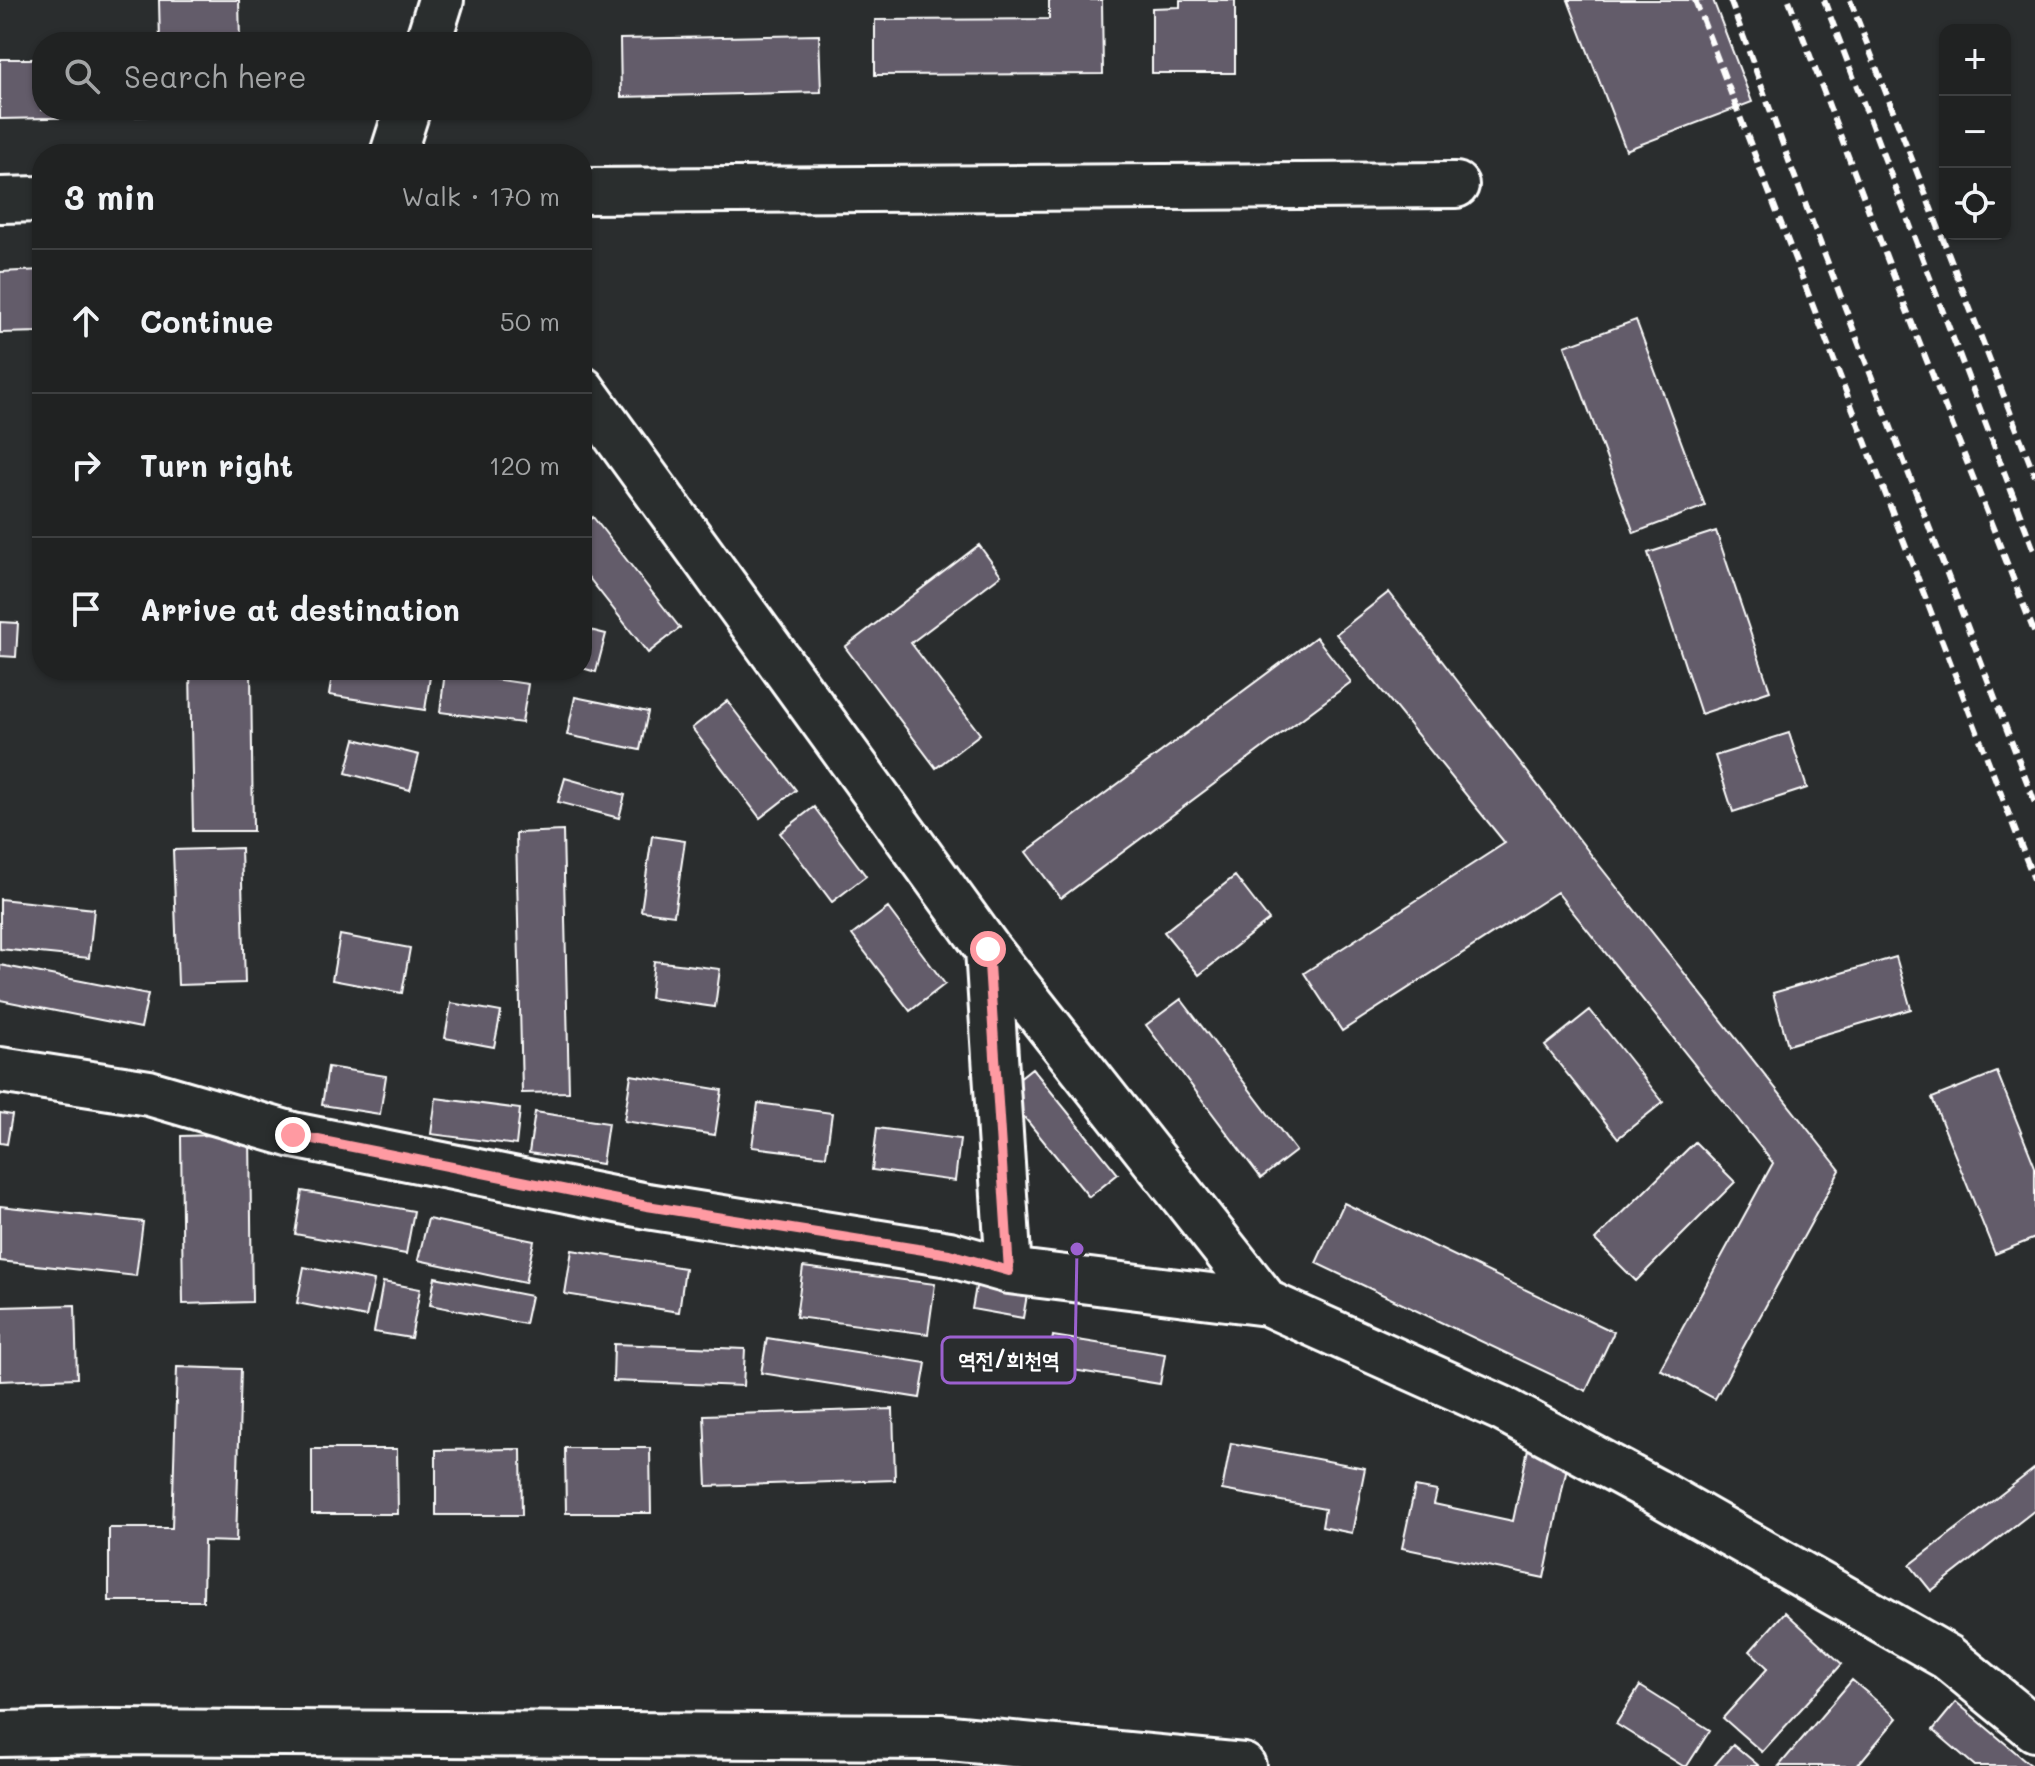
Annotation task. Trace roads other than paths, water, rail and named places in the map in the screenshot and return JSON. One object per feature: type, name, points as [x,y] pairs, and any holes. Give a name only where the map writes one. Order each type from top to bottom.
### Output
[{"type":"street","points":[[431,32],[441,0]]},
{"type":"street","points":[[396,144],[404,120]]},
{"type":"street","points":[[592,191],[1456,185]]},
{"type":"street","points":[[0,200],[32,199]]},
{"type":"street","points":[[592,403],[988,949],[1267,1303]]},
{"type":"street","points":[[988,949],[1009,1271]]},
{"type":"street","points":[[0,1070],[149,1093],[308,1138],[647,1206],[949,1254],[1009,1271],[1267,1303],[1501,1408],[1668,1499],[1947,1657],[2035,1729]]},
{"type":"street","points":[[0,1734],[940,1737],[1243,1766]]},
{"type":"railway","points":[[1695,0],[2035,882]]},
{"type":"railway","points":[[1730,0],[2035,803]]},
{"type":"railway","points":[[1789,0],[1900,293],[2035,634]]},
{"type":"railway","points":[[1824,0],[2035,553]]},
{"type":"railway","points":[[1850,0],[2035,476]]},
{"type":"place","name":"역전/희천역","points":[[1077,1249]]}]
